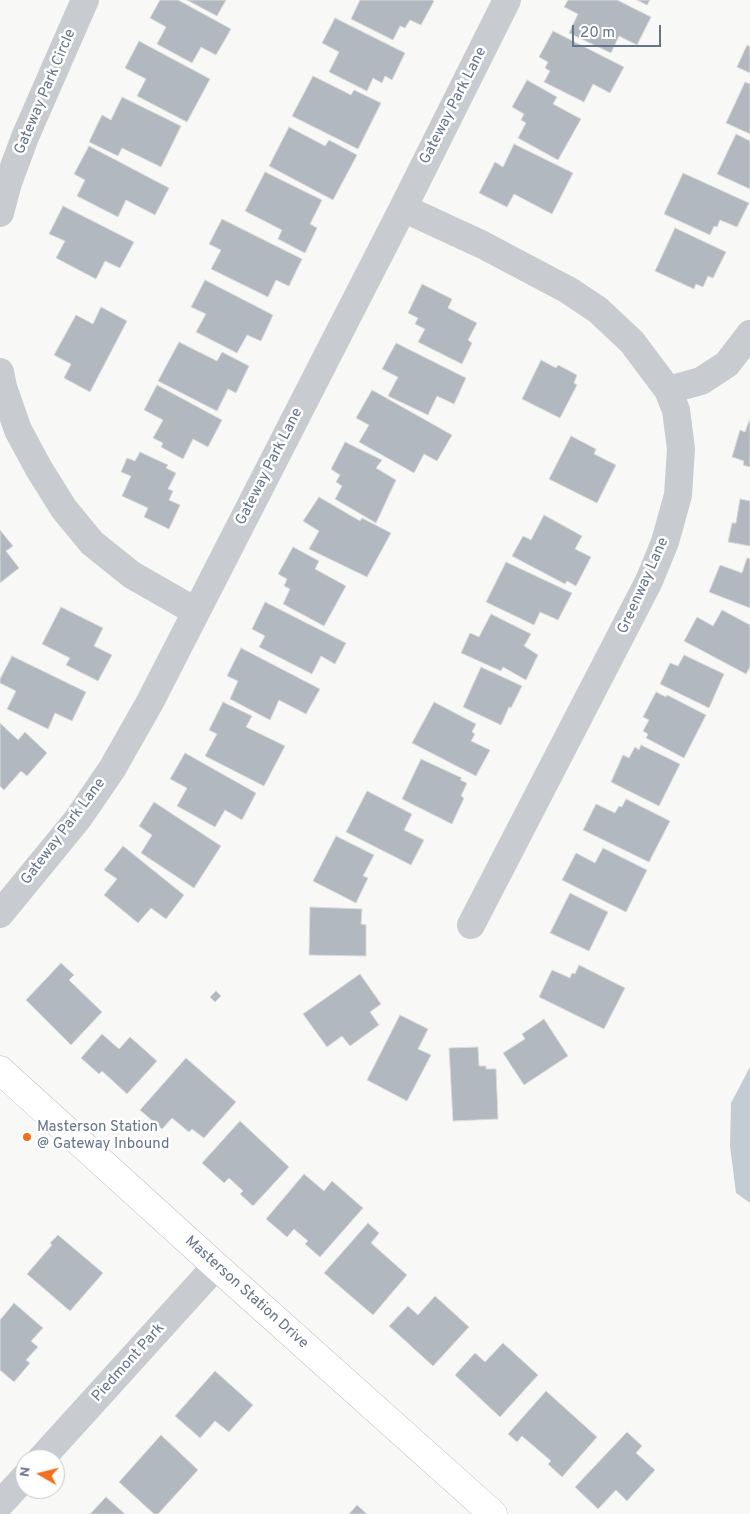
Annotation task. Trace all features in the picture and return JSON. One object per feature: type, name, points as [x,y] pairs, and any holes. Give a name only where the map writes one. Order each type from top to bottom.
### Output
[{"type":"street","name":"Gateway Park Circle","points":[[0,213],[8,183],[25,136],[85,0]]},
{"type":"street","name":"Gateway Park Lane","points":[[0,914],[77,820],[112,769],[150,702],[403,208],[507,0]]},
{"type":"street","name":"Greenway Lane","points":[[403,208],[484,245],[568,290],[598,310],[632,342],[668,390],[676,410],[682,449],[678,495],[665,542],[650,581],[472,925]]},
{"type":"street","points":[[668,390],[701,380],[728,364],[750,334]]},
{"type":"street","points":[[0,372],[3,387],[18,430],[34,461],[64,510],[92,543],[132,575],[195,611]]},
{"type":"street","name":"Masterson Station Drive","points":[[0,1070],[493,1514]]},
{"type":"street","name":"Piedmont Park","points":[[50,1449],[216,1266]]},
{"type":"street","points":[[0,1504],[15,1488]]},
{"type":"shaded area","points":[[750,1067],[750,1203],[736,1193],[730,1146],[731,1103]]},
{"type":"building","points":[[160,0],[178,0],[231,29],[216,55],[201,47],[192,63],[157,44],[166,27],[150,18]]},
{"type":"building","points":[[187,0],[226,0],[217,16]]},
{"type":"building","points":[[360,0],[434,1],[421,25],[410,20],[405,28],[400,26],[393,40],[351,19]]},
{"type":"building","points":[[568,0],[617,0],[651,17],[637,45],[619,36],[611,53],[569,33],[578,14],[564,7]]},
{"type":"building","points":[[637,0],[650,0],[647,5]]},
{"type":"building","points":[[335,18],[405,53],[392,80],[385,76],[382,83],[373,78],[367,91],[329,72],[339,52],[322,43]]},
{"type":"building","points":[[553,31],[624,67],[610,93],[593,84],[584,102],[544,82],[550,71],[545,68],[548,62],[539,57]]},
{"type":"building","points":[[139,41],[210,79],[187,122],[137,96],[146,79],[125,68]]},
{"type":"building","points":[[747,45],[750,47],[750,73],[737,67]]},
{"type":"building","points":[[313,76],[351,95],[354,90],[381,103],[358,149],[292,116]]},
{"type":"building","points":[[527,80],[557,97],[553,104],[581,119],[558,160],[518,138],[526,123],[521,120],[524,114],[512,107]]},
{"type":"building","points":[[745,82],[750,84],[750,134],[726,123]]},
{"type":"building","points":[[122,97],[181,126],[161,167],[122,148],[118,156],[89,142],[102,115],[111,120]]},
{"type":"building","points":[[289,127],[325,146],[329,140],[357,155],[333,200],[269,166]]},
{"type":"building","points":[[736,134],[750,141],[750,189],[717,174]]},
{"type":"building","points":[[514,144],[573,173],[552,214],[514,194],[507,207],[479,193],[495,162],[503,167]]},
{"type":"building","points":[[89,146],[169,188],[155,215],[126,200],[118,217],[77,196],[85,180],[74,174]]},
{"type":"building","points":[[265,172],[322,200],[310,224],[317,228],[305,253],[278,239],[282,230],[245,211]]},
{"type":"building","points":[[683,173],[749,203],[737,227],[720,220],[717,227],[714,226],[710,235],[664,214]]},
{"type":"building","points":[[63,206],[134,242],[120,268],[105,261],[96,279],[56,258],[65,241],[49,234]]},
{"type":"building","points":[[222,219],[302,259],[289,286],[276,280],[268,297],[211,269],[221,250],[209,244]]},
{"type":"building","points":[[675,228],[726,252],[713,278],[708,276],[703,287],[696,284],[694,289],[655,271]]},
{"type":"building","points":[[205,280],[273,315],[261,341],[247,335],[237,353],[196,332],[206,314],[191,307]]},
{"type":"building","points":[[422,284],[452,299],[448,308],[477,323],[468,340],[472,343],[462,364],[418,342],[425,329],[415,324],[418,318],[408,313]]},
{"type":"building","points":[[101,307],[127,321],[90,392],[64,378],[71,364],[54,355],[76,315],[93,324]]},
{"type":"building","points":[[179,342],[217,361],[222,352],[249,366],[236,393],[228,389],[217,411],[158,381]]},
{"type":"building","points":[[396,343],[466,378],[454,404],[437,396],[428,415],[388,396],[398,377],[382,369]]},
{"type":"building","points":[[541,360],[556,368],[558,365],[577,375],[574,383],[577,385],[560,418],[522,399]]},
{"type":"building","points":[[157,385],[222,420],[208,447],[193,439],[183,459],[161,447],[163,443],[153,438],[163,420],[144,410]]},
{"type":"building","points":[[372,390],[452,435],[437,461],[424,454],[414,473],[359,442],[369,425],[356,418]]},
{"type":"building","points":[[749,421],[750,467],[743,465],[744,461],[732,457],[740,430],[745,432]]},
{"type":"building","points":[[571,436],[596,449],[594,454],[616,465],[597,503],[549,479]]},
{"type":"building","points":[[345,442],[382,460],[376,468],[396,480],[376,523],[335,499],[342,486],[336,482],[340,475],[331,469]]},
{"type":"building","points":[[140,452],[168,465],[166,468],[176,473],[168,489],[173,491],[169,500],[180,505],[169,529],[144,517],[148,508],[122,496],[131,476],[121,472],[127,458],[135,461]]},
{"type":"building","points":[[319,497],[360,521],[362,518],[391,533],[367,577],[309,549],[319,531],[303,521]]},
{"type":"building","points":[[740,499],[750,501],[750,546],[728,542],[732,523],[736,523]]},
{"type":"building","points":[[544,515],[582,536],[575,549],[591,557],[576,586],[567,581],[565,584],[512,556],[523,536],[531,540]]},
{"type":"building","points":[[0,530],[13,546],[6,551],[19,568],[0,583]]},
{"type":"building","points":[[293,547],[319,561],[315,569],[346,586],[324,626],[283,604],[290,589],[284,586],[287,579],[278,574]]},
{"type":"building","points":[[747,558],[750,559],[750,608],[709,592],[720,565],[742,573]]},
{"type":"building","points":[[506,562],[572,593],[558,620],[540,612],[534,625],[486,602]]},
{"type":"building","points":[[265,602],[346,643],[335,664],[321,656],[312,674],[259,647],[265,636],[252,629]]},
{"type":"building","points":[[61,607],[103,628],[94,646],[112,655],[98,681],[66,665],[70,658],[42,644]]},
{"type":"building","points":[[722,610],[750,625],[750,667],[746,674],[684,641],[697,617],[713,626]]},
{"type":"building","points":[[491,614],[531,634],[524,646],[538,655],[526,680],[503,667],[501,671],[461,653],[470,633],[479,637]]},
{"type":"building","points":[[241,648],[320,689],[306,714],[279,700],[270,720],[230,699],[238,681],[227,676]]},
{"type":"building","points":[[684,655],[724,674],[709,708],[660,684],[670,663],[678,666]]},
{"type":"building","points":[[12,656],[86,692],[72,721],[55,713],[48,729],[7,709],[16,691],[0,683],[0,679]]},
{"type":"building","points":[[481,667],[522,686],[501,725],[463,707]]},
{"type":"building","points":[[656,692],[666,697],[667,695],[706,715],[684,758],[646,738],[648,734],[643,731],[649,720],[643,717]]},
{"type":"building","points":[[223,702],[252,716],[246,727],[285,746],[264,786],[205,756],[217,734],[209,730]]},
{"type":"building","points":[[434,702],[476,724],[472,732],[475,734],[471,741],[490,750],[476,776],[412,743]]},
{"type":"building","points":[[0,723],[18,740],[25,732],[47,753],[27,776],[21,771],[4,790],[0,786]]},
{"type":"building","points":[[641,745],[680,764],[659,806],[611,782],[623,755],[629,758],[635,747],[639,750]]},
{"type":"building","points":[[185,753],[256,793],[242,820],[225,810],[215,827],[177,806],[187,788],[170,779]]},
{"type":"building","points":[[421,759],[462,778],[460,780],[467,783],[461,796],[464,798],[452,824],[402,799]]},
{"type":"building","points":[[367,791],[412,814],[404,830],[424,840],[411,865],[346,832]]},
{"type":"building","points":[[626,799],[670,821],[649,862],[583,830],[596,804],[615,813],[619,806],[622,807]]},
{"type":"building","points":[[154,802],[221,846],[194,888],[141,853],[152,835],[139,826]]},
{"type":"building","points":[[336,836],[374,855],[363,876],[368,878],[356,903],[313,881]]},
{"type":"building","points":[[123,846],[184,895],[166,919],[151,908],[138,923],[104,895],[117,879],[104,870]]},
{"type":"building","points":[[603,848],[647,870],[626,912],[562,880],[576,853],[595,863]]},
{"type":"building","points":[[570,893],[608,912],[589,951],[550,933]]},
{"type":"building","points":[[310,907],[362,909],[361,924],[366,925],[366,956],[309,955]]},
{"type":"building","points":[[61,963],[74,975],[69,980],[102,1012],[71,1045],[26,1000]]},
{"type":"building","points":[[579,965],[625,988],[604,1029],[539,997],[552,970],[570,978],[572,973],[575,974]]},
{"type":"building","points":[[360,974],[381,1004],[370,1012],[379,1025],[350,1046],[342,1036],[327,1047],[303,1014]]},
{"type":"building","points":[[216,991],[221,996],[215,1002],[210,997]]},
{"type":"building","points":[[400,1015],[428,1029],[418,1049],[431,1055],[407,1101],[367,1080]]},
{"type":"building","points":[[544,1019],[568,1056],[524,1085],[503,1053],[525,1039],[522,1034]]},
{"type":"building","points":[[102,1034],[119,1049],[130,1037],[157,1061],[127,1094],[102,1071],[99,1074],[81,1058]]},
{"type":"building","points":[[478,1047],[479,1066],[486,1066],[486,1069],[496,1069],[498,1119],[453,1121],[449,1048]]},
{"type":"building","points":[[186,1058],[236,1102],[204,1138],[192,1129],[189,1132],[172,1118],[162,1129],[140,1110]]},
{"type":"building","points":[[240,1121],[289,1167],[253,1206],[240,1194],[243,1191],[229,1178],[224,1183],[202,1163]]},
{"type":"building","points":[[304,1174],[324,1191],[332,1181],[363,1208],[320,1257],[305,1244],[308,1241],[294,1229],[287,1237],[266,1219]]},
{"type":"building","points":[[368,1223],[379,1233],[371,1243],[407,1275],[373,1315],[324,1273]]},
{"type":"building","points":[[58,1235],[103,1273],[70,1311],[27,1274],[52,1245],[50,1243]]},
{"type":"building","points":[[435,1296],[469,1327],[433,1366],[389,1326],[408,1306],[418,1315]]},
{"type":"building","points":[[14,1303],[43,1328],[31,1341],[38,1347],[26,1360],[30,1363],[14,1382],[0,1370],[0,1320]]},
{"type":"building","points":[[503,1343],[538,1375],[500,1417],[455,1375],[475,1353],[485,1362]]},
{"type":"building","points":[[215,1371],[253,1405],[229,1432],[215,1421],[200,1438],[175,1416]]},
{"type":"building","points":[[546,1391],[597,1437],[562,1477],[548,1464],[551,1461],[522,1436],[517,1442],[508,1434]]},
{"type":"building","points":[[627,1432],[642,1446],[636,1453],[655,1470],[627,1501],[616,1490],[598,1509],[575,1487]]},
{"type":"building","points":[[161,1435],[198,1470],[158,1514],[154,1514],[119,1482]]},
{"type":"building","points":[[106,1497],[125,1514],[90,1514]]},
{"type":"building","points":[[357,1505],[367,1514],[349,1514]]},
{"type":"place","name":"Masterson Station @ Gateway Inbound","points":[[27,1137]]}]
